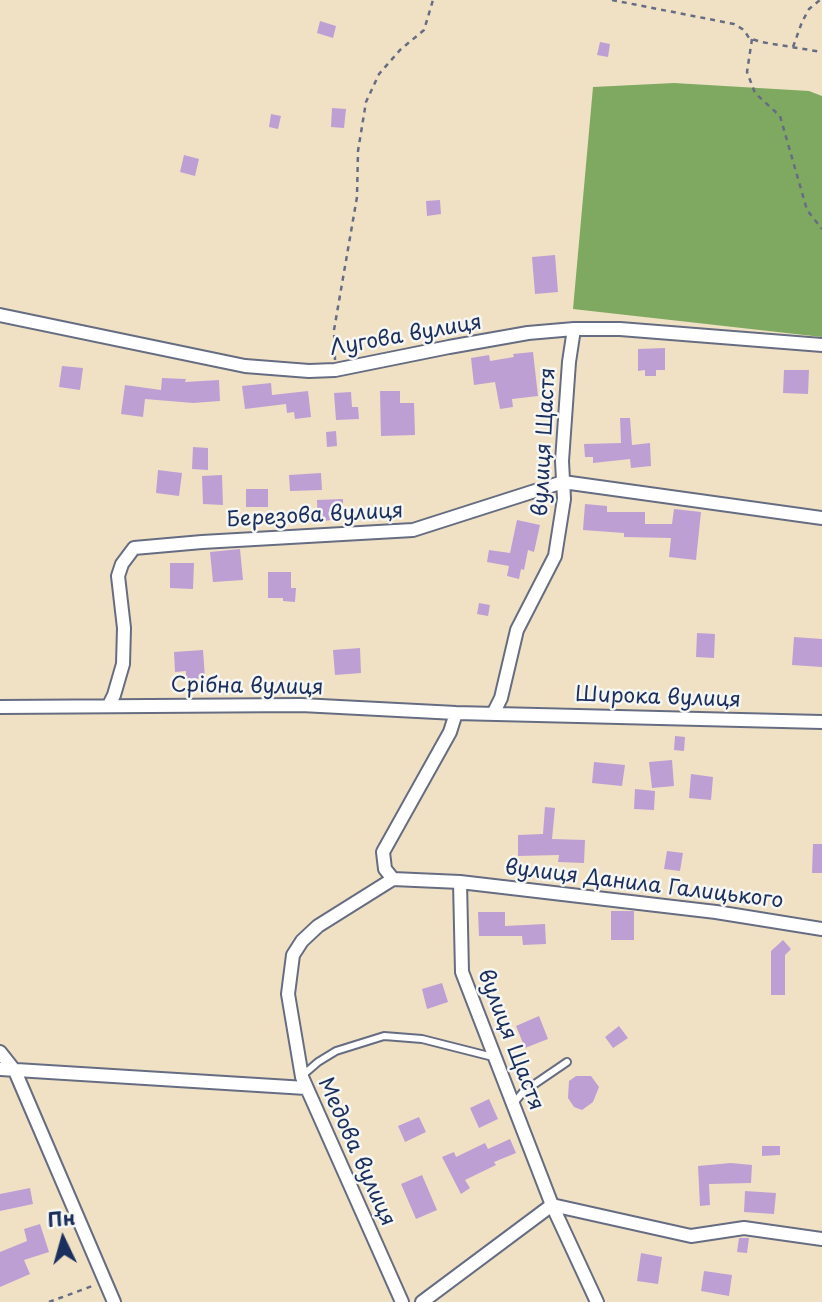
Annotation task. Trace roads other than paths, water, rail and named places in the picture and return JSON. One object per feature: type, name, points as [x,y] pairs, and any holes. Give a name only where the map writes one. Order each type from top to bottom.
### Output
[{"type":"street","name":"Лугова вулиця","points":[[0,315],[245,366],[309,371],[335,370],[502,337],[574,329],[621,328],[822,345]]},
{"type":"street","name":"вулиця Щастя","points":[[494,712],[501,698],[517,630],[555,556],[564,499],[562,460],[574,329]]},
{"type":"street","name":"Березова вулиця","points":[[108,705],[114,695],[123,664],[124,628],[118,576],[122,564],[134,548],[413,530],[563,482],[822,518]]},
{"type":"street","name":"Срібна вулиця","points":[[0,707],[301,705],[456,713],[494,712]]},
{"type":"street","name":"Широка вулиця","points":[[494,712],[822,722]]},
{"type":"street","points":[[456,713],[450,732],[383,852],[386,869],[393,879],[460,881]]},
{"type":"street","name":"Медова вулиця","points":[[393,879],[318,926],[302,941],[293,955],[288,994],[304,1082],[402,1302]]},
{"type":"street","name":"вулиця Щастя","points":[[460,881],[462,972],[552,1205],[597,1302]]},
{"type":"street","name":"вулиця Данила Галицького","points":[[460,881],[716,912],[822,929]]},
{"type":"street","points":[[0,1052],[15,1072],[114,1302]]},
{"type":"street","points":[[0,1069],[15,1072],[304,1082]]},
{"type":"street","points":[[422,1302],[552,1205],[691,1237],[744,1228],[822,1239]]},
{"type":"lane","points":[[304,1082],[318,1062],[336,1051],[384,1036],[422,1040],[495,1058]]},
{"type":"lane","points":[[513,1104],[523,1092],[567,1062]]}]
